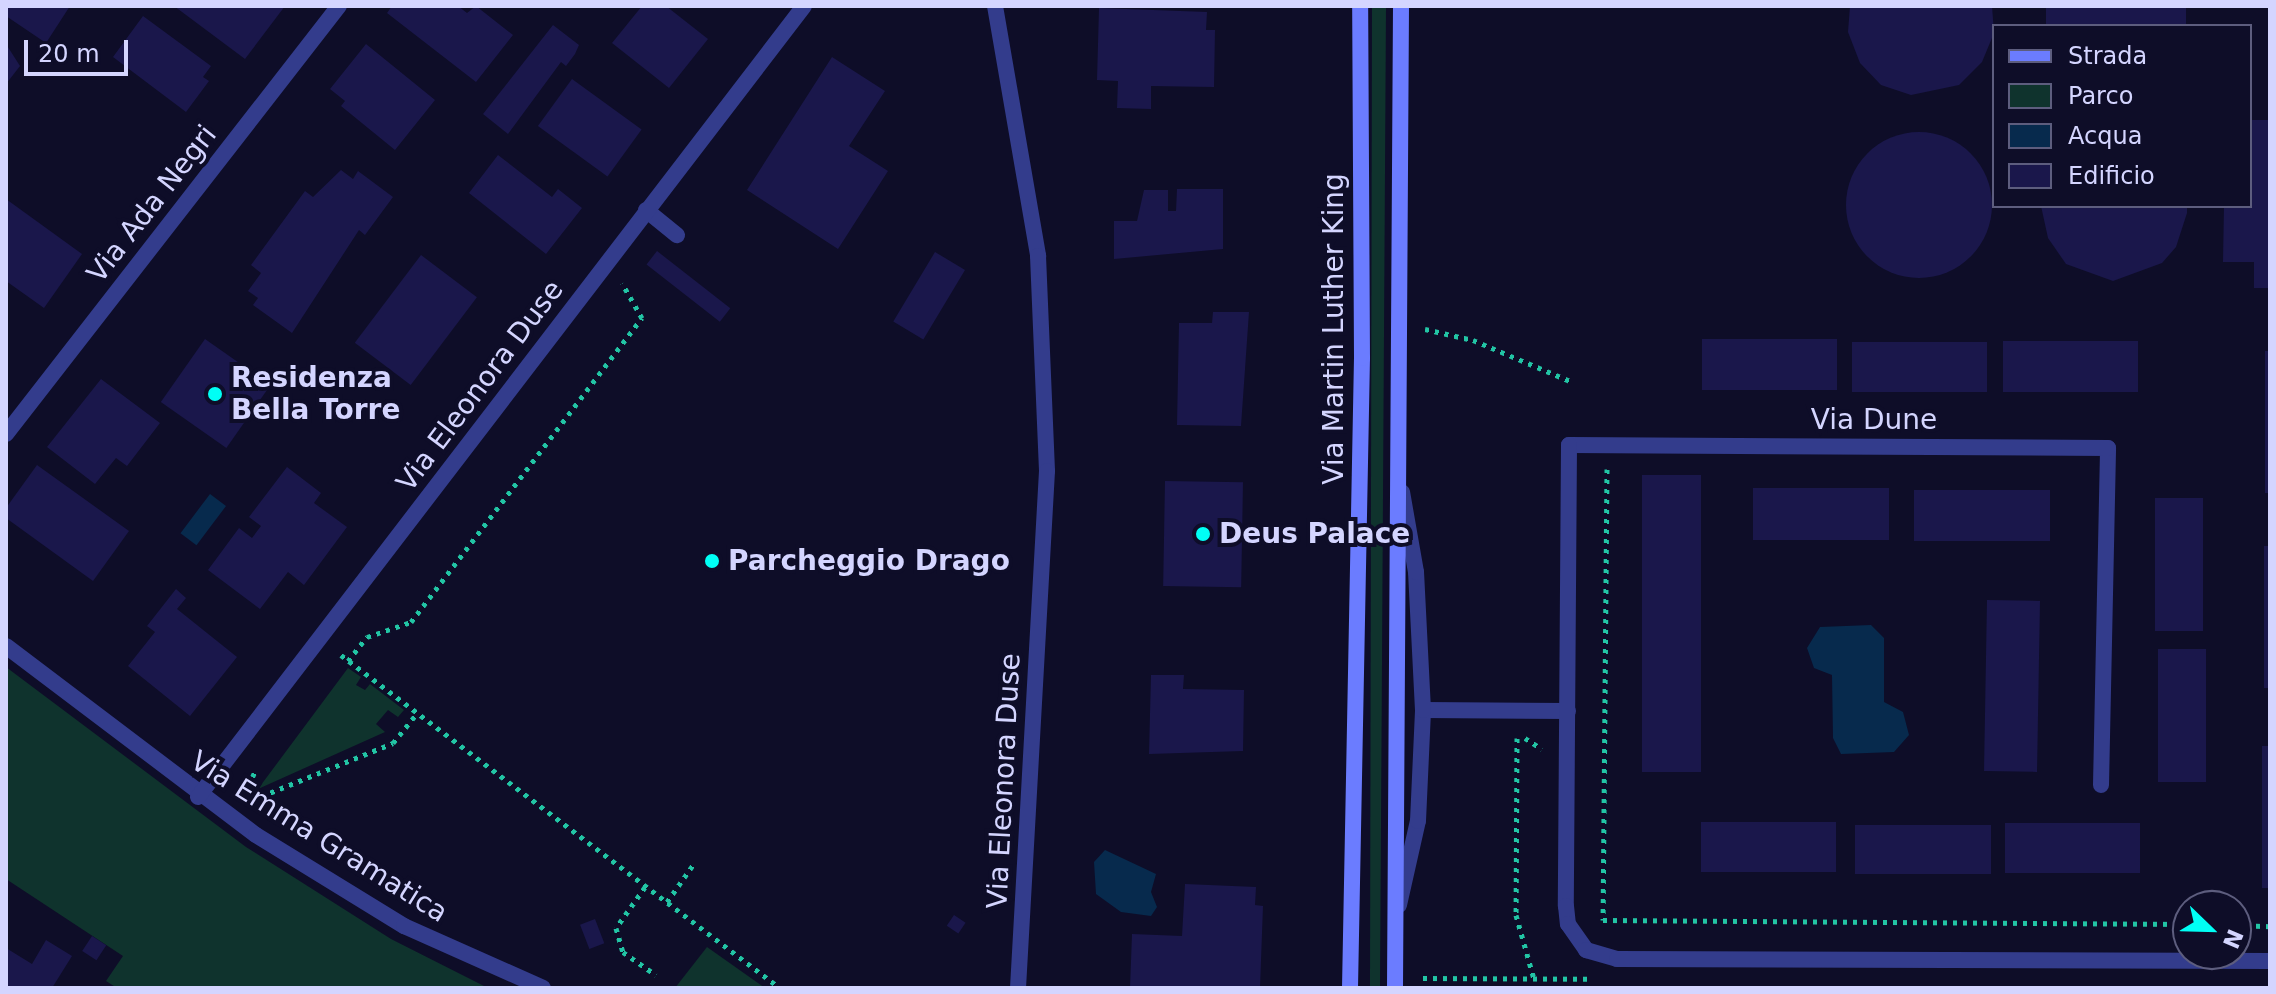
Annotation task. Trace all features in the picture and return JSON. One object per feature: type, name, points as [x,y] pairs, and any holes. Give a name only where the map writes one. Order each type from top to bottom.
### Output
[{"type":"main road","name":"Via Martin Luther King","points":[[1350,988],[1362,358],[1360,6]]},
{"type":"main road","points":[[1395,988],[1401,6]]},
{"type":"street","name":"Via Ada Negri","points":[[6,434],[339,6]]},
{"type":"street","name":"Via Eleonora Duse","points":[[198,797],[804,6]]},
{"type":"street","name":"Via Eleonora Duse","points":[[995,6],[1038,256],[1047,471],[1018,988]]},
{"type":"street","points":[[646,210],[677,235]]},
{"type":"street","name":"Via Dune","points":[[2101,785],[2108,448],[1569,445],[1568,924],[1586,950],[1602,957],[2270,961]]},
{"type":"street","points":[[1395,923],[1418,821],[1423,710],[1416,572],[1399,475]]},
{"type":"street","name":"Via Emma Gramatica","points":[[6,646],[198,797],[404,926],[543,988]]},
{"type":"street","points":[[1423,710],[1568,711]]},
{"type":"path","points":[[612,294],[630,270]]},
{"type":"path","points":[[348,661],[367,637],[411,622],[642,318],[622,282]]},
{"type":"path","points":[[1425,329],[1473,340],[1570,381]]},
{"type":"path","points":[[1608,444],[1603,920],[2172,924]]},
{"type":"path","points":[[331,668],[360,630]]},
{"type":"path","points":[[341,655],[780,988]]},
{"type":"path","points":[[260,762],[243,787],[249,800],[393,743],[417,713]]},
{"type":"path","points":[[1503,737],[1537,743],[1544,756]]},
{"type":"path","points":[[1517,738],[1516,915],[1534,979]]},
{"type":"path","points":[[667,902],[693,865]]},
{"type":"path","points":[[645,887],[616,928],[623,952],[656,975]]},
{"type":"green space","points":[[1372,6],[1386,6],[1380,988],[1370,988]]},
{"type":"green space","points":[[6,667],[246,847],[391,939],[488,988],[117,988],[106,981],[123,956],[6,879]]},
{"type":"green space","points":[[348,668],[361,677],[356,685],[365,690],[370,684],[404,710],[398,717],[388,710],[376,724],[385,732],[258,789]]},
{"type":"green space","points":[[707,947],[765,988],[675,988]]},
{"type":"water","points":[[210,494],[226,506],[196,545],[181,533]]},
{"type":"water","points":[[1871,625],[1884,638],[1884,702],[1903,712],[1909,735],[1894,752],[1841,754],[1833,738],[1832,675],[1814,668],[1807,648],[1820,627]]},
{"type":"water","points":[[1105,850],[1156,874],[1151,892],[1157,907],[1151,916],[1121,912],[1096,894],[1094,862]]},
{"type":"building","points":[[6,6],[70,6],[46,43],[6,16]]},
{"type":"building","points":[[174,6],[285,6],[245,59]]},
{"type":"building","points":[[392,6],[458,6],[467,13],[476,6],[513,35],[476,82],[387,13]]},
{"type":"building","points":[[642,6],[666,6],[708,39],[669,88],[612,43]]},
{"type":"building","points":[[1850,6],[1992,6],[1992,38],[1982,62],[1959,85],[1911,95],[1881,85],[1860,63],[1848,32]]},
{"type":"building","points":[[2046,6],[2186,6],[2186,24],[2046,24]]},
{"type":"building","points":[[1099,8],[1207,12],[1206,30],[1215,30],[1214,87],[1151,86],[1151,109],[1117,108],[1118,81],[1097,80]]},
{"type":"building","points":[[143,16],[211,66],[203,77],[209,81],[186,112],[113,57]]},
{"type":"building","points":[[553,25],[579,45],[566,66],[561,62],[508,134],[483,114]]},
{"type":"building","points":[[6,44],[20,66],[6,84]]},
{"type":"building","points":[[366,44],[435,100],[395,150],[341,106],[345,101],[330,89]]},
{"type":"building","points":[[832,57],[885,91],[849,146],[888,171],[838,249],[747,190]]},
{"type":"building","points":[[572,79],[642,130],[607,176],[538,126]]},
{"type":"building","points":[[2252,120],[2270,120],[2270,288],[2254,288],[2254,262],[2223,262],[2224,208],[2252,208]]},
{"type":"building","points":[[1919,132],[1947,137],[1971,153],[1987,177],[1992,205],[1987,233],[1971,257],[1947,273],[1919,278],[1891,273],[1867,257],[1851,233],[1846,205],[1851,177],[1867,153],[1891,137]]},
{"type":"building","points":[[498,155],[552,197],[558,189],[582,208],[546,254],[469,193]]},
{"type":"building","points":[[341,170],[353,179],[358,171],[393,197],[365,235],[359,230],[292,333],[253,305],[258,298],[248,291],[261,273],[251,265],[305,191],[313,197]]},
{"type":"building","points":[[1177,189],[1223,189],[1223,249],[1114,259],[1114,221],[1137,221],[1144,190],[1168,190],[1168,211],[1176,211]]},
{"type":"building","points":[[6,199],[82,254],[44,308],[6,281]]},
{"type":"building","points":[[2041,208],[2187,208],[2176,247],[2162,263],[2113,281],[2066,264],[2048,238]]},
{"type":"building","points":[[657,251],[730,308],[720,322],[647,264]]},
{"type":"building","points":[[935,252],[965,270],[923,339],[893,321]]},
{"type":"building","points":[[421,255],[477,297],[411,385],[355,343]]},
{"type":"building","points":[[1213,312],[1249,312],[1241,426],[1177,425],[1179,323],[1212,323]]},
{"type":"building","name":"Residenza Bella Torre","points":[[205,339],[271,385],[226,448],[161,402]]},
{"type":"building","points":[[1702,339],[1837,339],[1837,390],[1702,390]]},
{"type":"building","points":[[2003,341],[2138,341],[2138,392],[2003,392]]},
{"type":"building","points":[[1852,342],[1987,342],[1987,392],[1852,392]]},
{"type":"building","points":[[2265,351],[2270,351],[2270,493],[2265,493]]},
{"type":"building","points":[[101,379],[160,423],[127,466],[116,458],[95,484],[47,447]]},
{"type":"building","points":[[37,465],[129,531],[93,581],[6,518],[6,508]]},
{"type":"building","points":[[287,467],[321,493],[314,503],[347,527],[304,585],[288,572],[260,609],[208,570],[239,528],[252,538],[261,526],[249,517]]},
{"type":"building","points":[[1642,475],[1701,475],[1701,772],[1642,772]]},
{"type":"building","name":"Deus Palace","points":[[1165,481],[1243,482],[1241,587],[1163,586]]},
{"type":"building","points":[[1753,488],[1889,488],[1889,540],[1753,540]]},
{"type":"building","points":[[1914,490],[2050,490],[2050,541],[1914,541]]},
{"type":"building","points":[[2155,498],[2203,498],[2203,631],[2155,631]]},
{"type":"building","points":[[2264,546],[2270,546],[2270,688],[2264,688]]},
{"type":"building","points":[[176,589],[186,598],[177,609],[237,657],[190,716],[128,666],[155,632],[147,626]]},
{"type":"building","points":[[1987,600],[2040,601],[2037,772],[1984,771]]},
{"type":"building","points":[[2158,649],[2206,649],[2206,782],[2158,782]]},
{"type":"building","points":[[1151,675],[1184,675],[1183,689],[1244,690],[1243,751],[1149,754]]},
{"type":"building","points":[[2262,746],[2270,746],[2270,888],[2262,888]]},
{"type":"building","points":[[1701,822],[1836,822],[1836,872],[1701,872]]},
{"type":"building","points":[[2005,823],[2140,823],[2140,873],[2005,873]]},
{"type":"building","points":[[1855,825],[1991,825],[1991,874],[1855,874]]},
{"type":"building","points":[[1185,884],[1256,887],[1255,905],[1263,906],[1260,988],[1130,988],[1132,934],[1182,936]]},
{"type":"building","points":[[954,915],[966,923],[958,934],[947,926]]},
{"type":"building","points":[[595,919],[604,943],[589,949],[580,925]]},
{"type":"building","points":[[92,936],[106,945],[96,960],[82,951]]},
{"type":"building","points":[[46,940],[72,956],[52,988],[6,988],[6,948],[32,964]]},
{"type":"place","name":"Residenza Bella Torre","points":[[215,394]]},
{"type":"place","name":"Deus Palace","points":[[1203,534]]},
{"type":"place","name":"Parcheggio Drago","points":[[712,561]]}]
